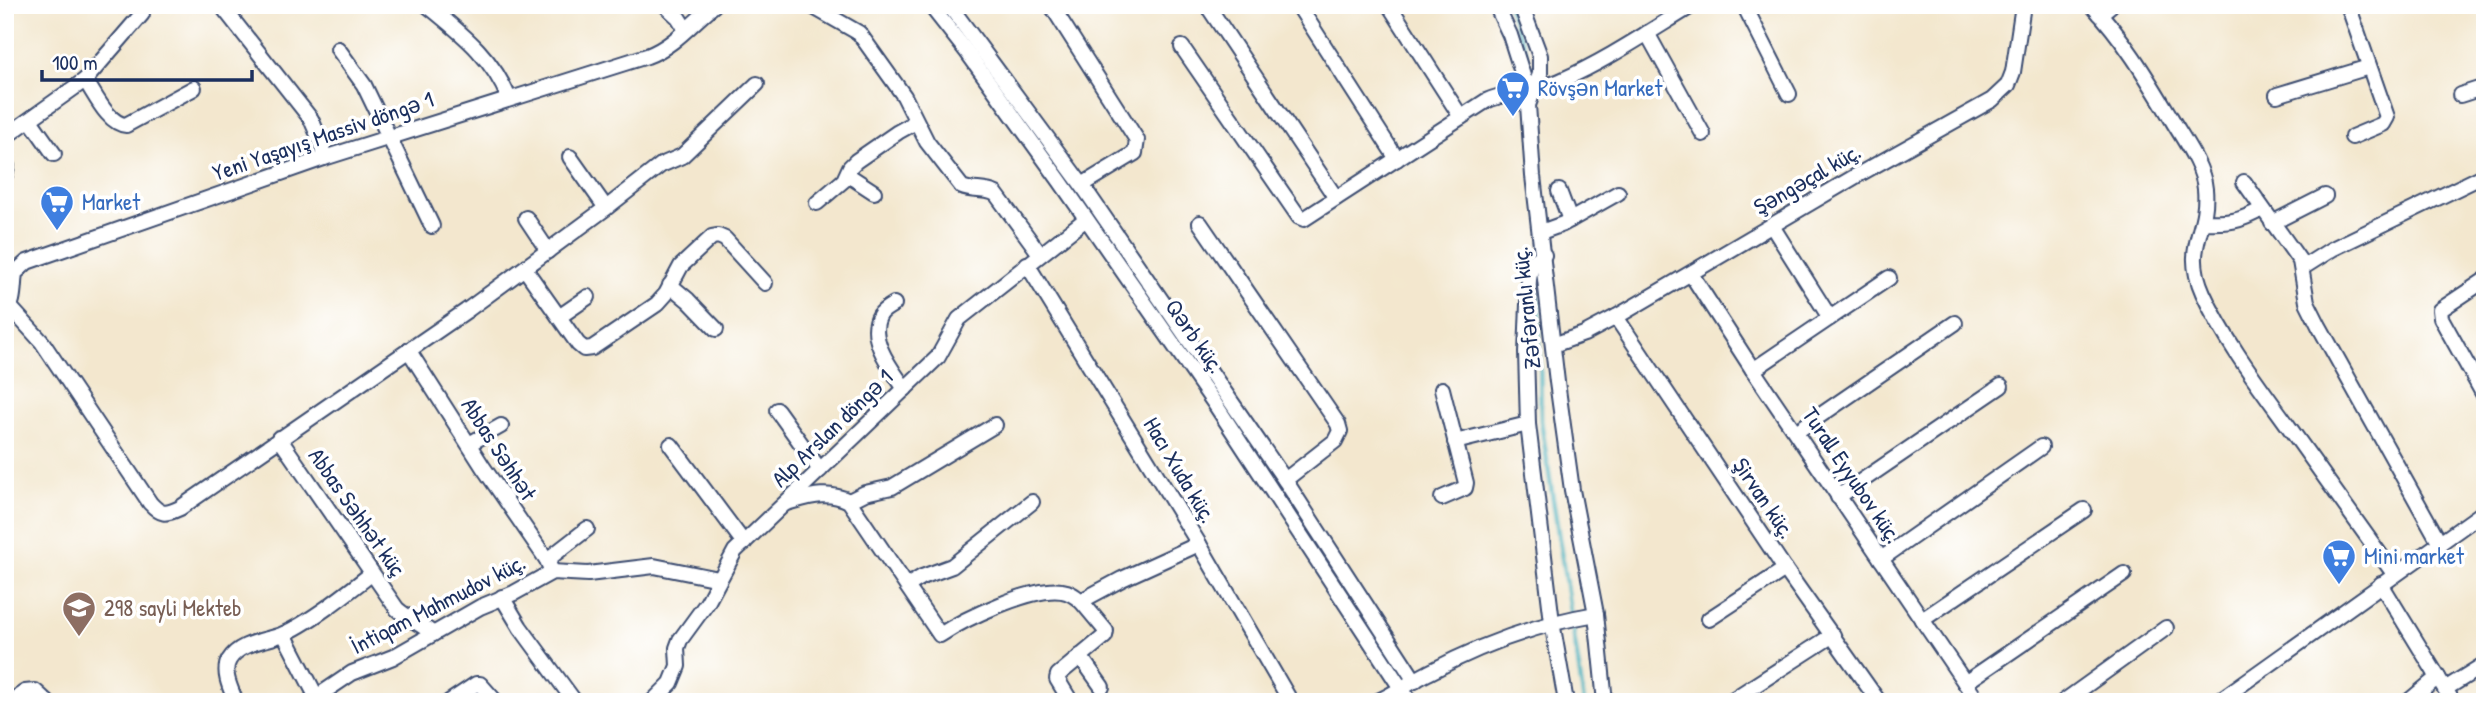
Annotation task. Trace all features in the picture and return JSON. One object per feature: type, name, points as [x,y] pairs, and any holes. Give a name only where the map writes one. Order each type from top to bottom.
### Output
[{"type":"street","points":[[427,5],[481,51],[502,79],[509,99]]},
{"type":"street","points":[[665,5],[685,28]]},
{"type":"street","name":"Yeni Yaşayış Massiv döngə 1","points":[[8,311],[10,269],[324,158],[658,52],[678,38],[685,28],[714,5]]},
{"type":"street","points":[[810,5],[859,33],[904,96],[927,142],[962,187],[996,194],[1040,254]]},
{"type":"street","name":"Qərb küç.","points":[[930,5],[967,52],[1086,219],[1266,480],[1406,696]]},
{"type":"street","name":"Qərb küç.","points":[[949,5],[1083,185],[1284,480],[1415,681]]},
{"type":"street","points":[[1051,5],[1137,140],[1135,153],[1083,185]]},
{"type":"street","points":[[1207,5],[1336,198]]},
{"type":"street","points":[[1298,5],[1397,159]]},
{"type":"street","points":[[1389,5],[1461,117]]},
{"type":"street","points":[[1496,5],[1510,35],[1524,79],[1533,89]]},
{"type":"street","name":"Zəfəranlı küç.","points":[[1521,5],[1540,56],[1540,74],[1527,113],[1572,490],[1596,614],[1605,702]]},
{"type":"street","points":[[1662,5],[1670,20]]},
{"type":"street","points":[[1182,47],[1299,217],[1308,217],[1499,95],[1549,86],[1581,71],[1693,5]]},
{"type":"street","points":[[1744,5],[1789,93]]},
{"type":"street","name":"Şəngəçal küç.","points":[[1553,345],[1584,334],[1616,317],[2002,92],[2013,72],[2023,5]]},
{"type":"street","points":[[2348,5],[2387,117],[2383,124],[2352,137]]},
{"type":"street","points":[[2101,8],[2185,141],[2202,174],[2205,187],[2203,222],[2194,251],[2195,270],[2203,293],[2250,374],[2395,574]]},
{"type":"street","points":[[226,10],[311,119],[321,142],[324,158]]},
{"type":"street","points":[[5,137],[85,80],[142,14]]},
{"type":"street","points":[[1647,33],[1703,134]]},
{"type":"street","points":[[338,49],[364,85],[432,226]]},
{"type":"street","points":[[2277,95],[2370,67]]},
{"type":"street","points":[[85,80],[111,117],[121,125],[126,125],[194,88]]},
{"type":"street","points":[[8,311],[33,331],[150,503],[159,513],[167,514],[180,508],[409,351],[525,269],[661,165],[691,150],[757,84]]},
{"type":"street","points":[[2460,95],[2485,87]]},
{"type":"street","points":[[30,120],[54,154]]},
{"type":"street","points":[[817,202],[844,180],[856,161],[916,122]]},
{"type":"street","points":[[570,157],[607,208]]},
{"type":"street","points":[[5,162],[5,175]]},
{"type":"street","points":[[848,175],[874,192]]},
{"type":"street","points":[[2302,268],[2332,249],[2485,175]]},
{"type":"street","points":[[2244,182],[2302,268],[2307,302],[2319,326],[2440,543]]},
{"type":"street","points":[[1559,191],[1570,220]]},
{"type":"street","points":[[1541,232],[1570,220],[1618,193]]},
{"type":"street","points":[[2272,223],[2325,196]]},
{"type":"street","points":[[2203,222],[2242,221],[2262,209]]},
{"type":"street","points":[[526,218],[548,251]]},
{"type":"street","name":"Alp Arslan döngə 1","points":[[652,702],[676,674],[680,640],[707,603],[728,560],[943,351],[949,333],[959,319],[1086,219]]},
{"type":"street","points":[[1200,223],[1338,424],[1340,431],[1335,441],[1284,480]]},
{"type":"street","points":[[1772,226],[1830,318]]},
{"type":"street","points":[[525,269],[578,344],[584,348],[592,348],[657,304],[666,294],[681,267],[712,237],[725,239],[765,283]]},
{"type":"street","points":[[1544,255],[1535,260],[1529,280],[1526,352],[1528,424],[1552,622],[1566,702]]},
{"type":"street","name":"Hacı Xuda küç.","points":[[1027,264],[1199,544],[1291,702]]},
{"type":"street","name":"Turall Eyyubov küç.","points":[[1691,274],[1838,497],[1978,702]]},
{"type":"street","points":[[1753,370],[1889,278]]},
{"type":"street","points":[[2485,280],[2440,310],[2441,318],[2485,397]]},
{"type":"street","points":[[670,285],[716,329]]},
{"type":"street","points":[[559,317],[588,297]]},
{"type":"street","points":[[894,304],[881,314],[878,320],[878,338],[884,358],[905,389]]},
{"type":"street","name":"Şirvan küç.","points":[[1616,317],[1785,569],[1880,702]]},
{"type":"street","points":[[1796,432],[1955,323]]},
{"type":"street","name":"Abbas Səhhət","points":[[409,351],[550,566]]},
{"type":"street","points":[[1838,497],[2001,386]]},
{"type":"street","points":[[1442,388],[1465,488],[1442,498]]},
{"type":"street","points":[[777,411],[820,471]]},
{"type":"street","points":[[1455,442],[1528,424]]},
{"type":"street","points":[[849,501],[865,493],[892,487],[995,425]]},
{"type":"street","points":[[469,444],[500,426]]},
{"type":"street","name":"Abbas Səhhət küç","points":[[279,439],[397,609],[432,634]]},
{"type":"street","points":[[671,445],[744,543]]},
{"type":"street","points":[[1881,559],[2041,447]]},
{"type":"street","points":[[785,504],[825,494],[836,494],[849,501],[940,635],[971,616],[1032,594],[1061,590],[1073,594],[1106,631],[1105,636],[1058,675],[1057,679],[1071,702]]},
{"type":"street","points":[[907,586],[922,577],[952,566],[1032,502]]},
{"type":"street","points":[[1922,620],[2084,510]]},
{"type":"street","points":[[2217,702],[2485,511]]},
{"type":"street","points":[[550,566],[587,529]]},
{"type":"street","points":[[1081,601],[1199,544]]},
{"type":"street","name":"İntiqam Mahmudov küç.","points":[[313,699],[352,673],[393,657],[502,597],[550,566],[588,574],[654,566],[719,579]]},
{"type":"street","points":[[1709,619],[1785,569]]},
{"type":"street","points":[[1965,683],[2124,573]]},
{"type":"street","points":[[236,702],[226,669],[236,652],[246,646],[284,634],[371,575]]},
{"type":"street","points":[[2381,584],[2446,689]]},
{"type":"street","points":[[502,597],[520,627],[575,702]]},
{"type":"street","points":[[1376,702],[1406,696],[1415,681],[1494,642],[1552,622],[1596,614]]},
{"type":"street","points":[[2063,702],[2166,628]]},
{"type":"street","points":[[284,634],[313,699]]},
{"type":"street","points":[[1729,702],[1833,635]]},
{"type":"street","points":[[1080,656],[1102,687]]},
{"type":"street","points":[[2408,702],[2446,689],[2485,664]]},
{"type":"street","points":[[449,702],[476,684],[484,687],[496,702]]},
{"type":"street","points":[[10,702],[25,692],[35,691],[47,702]]},
{"type":"waterway","points":[[939,5],[960,31]]},
{"type":"waterway","points":[[1508,5],[1526,52]]},
{"type":"waterway","points":[[1539,293],[1541,421],[1584,702]]},
{"type":"waterway","points":[[1270,470],[1387,654]]},
{"type":"place","name":"Rövşən Market","points":[[1513,118]]},
{"type":"place","name":"Market","points":[[57,232]]},
{"type":"place","name":"Mini market","points":[[2339,586]]},
{"type":"place","name":"298 sayli Mekteb","points":[[79,638]]}]
